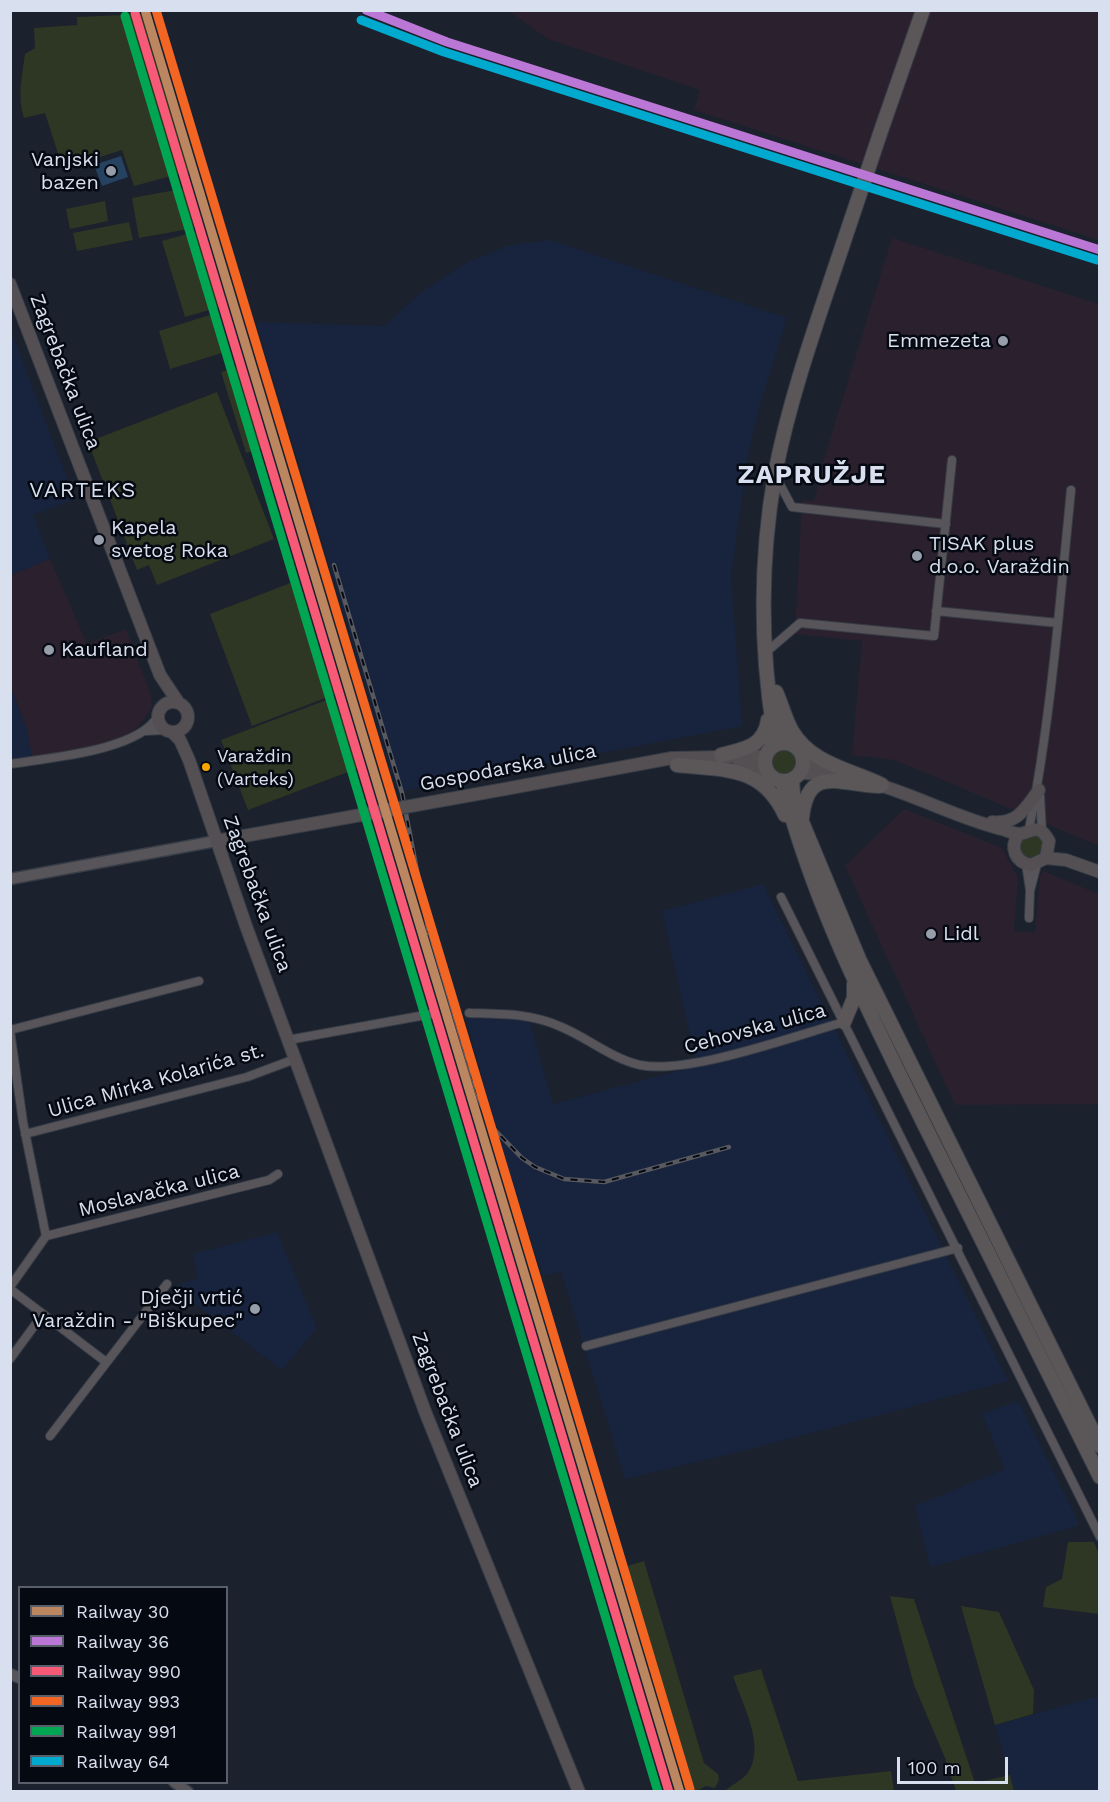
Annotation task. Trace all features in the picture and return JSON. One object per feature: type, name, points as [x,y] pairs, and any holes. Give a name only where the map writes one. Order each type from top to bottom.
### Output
[{"type":"main road","points":[[786,743],[773,698],[762,622],[765,565],[775,475],[788,416],[815,326],[923,10]]},
{"type":"main road","name":"Zagrebačka ulica","points":[[10,284],[160,675],[178,702],[188,711],[186,736],[189,760]]},
{"type":"main road","points":[[765,565],[774,732],[769,752],[768,773]]},
{"type":"main road","name":"Zagrebačka ulica","points":[[160,675],[159,724],[180,740],[189,760],[288,1040],[426,1414],[579,1791]]},
{"type":"main road","points":[[721,755],[751,747],[760,741],[767,727],[773,698]]},
{"type":"main road","points":[[773,698],[802,744],[831,765],[861,774],[882,786]]},
{"type":"main road","points":[[160,711],[169,702],[178,702]]},
{"type":"main road","points":[[169,732],[181,731],[187,724]]},
{"type":"main road","points":[[769,752],[786,743],[796,747],[802,756],[817,766],[882,786],[973,821],[1026,835],[1040,858]]},
{"type":"main road","name":"Gospodarska ulica","points":[[216,841],[652,762],[690,756],[769,752]]},
{"type":"main road","points":[[802,756],[791,778],[797,824],[813,887],[854,982],[1100,1477]]},
{"type":"main road","points":[[652,762],[726,768],[754,778],[773,795],[797,824],[859,959],[1100,1446]]},
{"type":"main road","points":[[677,765],[740,762],[755,765],[768,773],[791,778],[816,772],[860,779]]},
{"type":"main road","points":[[797,824],[806,798],[818,783],[833,780],[862,786],[882,786]]},
{"type":"main road","points":[[973,821],[1004,823],[1017,818],[1039,790]]},
{"type":"main road","points":[[1026,835],[1017,857],[1066,860],[1100,872]]},
{"type":"main road","points":[[844,1022],[854,998],[854,982]]},
{"type":"street","points":[[771,648],[800,623],[934,636],[952,460]]},
{"type":"street","points":[[775,475],[792,507],[946,524]]},
{"type":"street","points":[[1026,835],[1039,790],[1071,490]]},
{"type":"street","points":[[936,611],[1058,623]]},
{"type":"street","points":[[10,764],[99,750],[142,731],[152,724],[160,711]]},
{"type":"street","points":[[142,731],[154,729],[169,732]]},
{"type":"street","name":"Gospodarska ulica","points":[[10,879],[216,841]]},
{"type":"street","points":[[1029,918],[1030,891],[1040,858]]},
{"type":"street","name":"Cehovska ulica","points":[[782,897],[1100,1537]]},
{"type":"street","points":[[106,1362],[10,1288],[46,1236],[25,1134],[10,1030],[199,981]]},
{"type":"street","name":"Cehovska ulica","points":[[469,1013],[530,1016],[562,1027],[628,1061],[658,1067],[690,1065],[844,1022]]},
{"type":"street","points":[[288,1040],[431,1014]]},
{"type":"street","name":"Ulica Mirka Kolarića st.","points":[[25,1134],[247,1077],[295,1059]]},
{"type":"street","name":"Moslavačka ulica","points":[[46,1236],[269,1180],[278,1174]]},
{"type":"street","points":[[586,1346],[958,1248]]},
{"type":"street","points":[[50,1436],[167,1284]]},
{"type":"street","points":[[10,1359],[43,1314]]},
{"type":"shaded area","points":[[509,11],[1099,11],[1099,240],[694,110],[700,90],[548,39]]},
{"type":"shaded area","name":"Vanjski bazen","points":[[121,156],[128,177],[102,186],[94,165]]},
{"type":"shaded area","points":[[892,238],[1099,304],[1099,846],[895,760],[852,755],[862,641],[795,634],[802,500],[814,501],[825,456]]},
{"type":"shaded area","points":[[550,240],[787,318],[757,415],[747,460],[731,577],[742,726],[398,792],[256,322],[384,326],[424,290],[466,263],[510,245]]},
{"type":"shaded area","name":"VARTEKS","points":[[10,328],[75,499],[33,515],[50,559],[11,575]]},
{"type":"shaded area","points":[[50,559],[87,644],[126,629],[151,696],[152,708],[135,730],[106,745],[32,757],[27,730],[11,686],[11,575]]},
{"type":"shaded area","points":[[10,686],[27,730],[32,757],[10,761]]},
{"type":"shaded area","points":[[904,809],[1002,848],[1018,878],[1014,931],[1035,933],[1040,877],[1043,871],[1099,894],[1099,1104],[955,1105],[845,866]]},
{"type":"shaded area","points":[[763,884],[1008,1381],[743,1451],[625,1479],[561,1272],[543,1276],[498,1137],[503,1133],[495,1124],[466,1018],[521,1020],[530,1023],[553,1104],[697,1066],[662,911]]},
{"type":"shaded area","name":"Dječji vrtić Varaždin - \"Biškupec\"","points":[[277,1232],[317,1328],[282,1370],[175,1289],[180,1284],[198,1278],[193,1254]]},
{"type":"shaded area","points":[[1018,1401],[1078,1521],[1078,1526],[930,1567],[915,1506],[1005,1469],[982,1414]]},
{"type":"shaded area","points":[[1099,1696],[1099,1791],[1014,1791],[995,1725]]},
{"type":"green space","points":[[147,14],[194,170],[134,186],[122,150],[63,169],[45,113],[24,118],[22,110],[20,94],[25,54],[35,48],[34,28],[77,25],[77,17]]},
{"type":"green space","points":[[187,188],[194,228],[139,238],[132,198]]},
{"type":"green space","points":[[105,201],[108,221],[70,229],[66,209]]},
{"type":"green space","points":[[129,222],[133,240],[77,251],[73,233]]},
{"type":"green space","points":[[200,230],[223,306],[185,317],[162,241]]},
{"type":"green space","points":[[216,313],[228,351],[170,369],[159,331]]},
{"type":"green space","points":[[241,366],[266,447],[246,453],[221,372]]},
{"type":"green space","points":[[217,392],[274,539],[157,585],[149,565],[137,570],[88,442]]},
{"type":"green space","points":[[293,582],[336,694],[252,726],[210,614]]},
{"type":"green space","points":[[334,697],[361,767],[248,810],[221,740]]},
{"type":"green space","points":[[783,747],[789,748],[797,756],[797,768],[789,776],[783,777],[777,776],[769,768],[768,762],[769,756],[777,748]]},
{"type":"green space","points":[[1037,834],[1044,840],[1040,857],[1028,859],[1021,854],[1021,839]]},
{"type":"green space","points":[[1068,1542],[1094,1542],[1099,1554],[1099,1614],[1043,1607],[1046,1587],[1062,1579]]},
{"type":"green space","points":[[644,1561],[704,1763],[718,1774],[719,1780],[715,1788],[706,1786],[696,1791],[686,1791],[621,1568]]},
{"type":"green space","points":[[890,1596],[914,1599],[975,1783],[1010,1775],[1014,1791],[956,1791],[945,1758],[914,1685]]},
{"type":"green space","points":[[961,1606],[999,1612],[1034,1690],[1033,1714],[995,1725]]},
{"type":"green space","points":[[761,1669],[798,1781],[891,1771],[894,1791],[725,1791],[747,1774],[753,1763],[755,1751],[751,1725],[733,1676]]},
{"type":"railway","points":[[334,565],[402,793],[429,933]]},
{"type":"railway","points":[[428,926],[479,1099],[492,1127],[522,1158],[535,1167],[564,1179],[604,1182],[729,1147]]},
{"type":"rail line","name":"30","points":[[145,10],[680,1792]]},
{"type":"rail line","name":"993","points":[[156,10],[690,1789]]},
{"type":"rail line","name":"36","points":[[366,10],[447,42],[1100,250]]},
{"type":"rail line","name":"990","points":[[135,13],[669,1792]]},
{"type":"rail line","name":"991","points":[[125,16],[658,1792]]},
{"type":"rail line","name":"64","points":[[361,20],[444,52],[1097,260]]},
{"type":"place","name":"Vanjski bazen","points":[[111,171]]},
{"type":"place","name":"Emmezeta","points":[[1003,341]]},
{"type":"place","name":"Kapela svetog Roka","points":[[99,540]]},
{"type":"place","name":"TISAK plus d.o.o. Varaždin","points":[[917,556]]},
{"type":"place","name":"Kaufland","points":[[49,650]]},
{"type":"place","name":"Varaždin (Varteks)","points":[[206,767]]},
{"type":"place","name":"Lidl","points":[[931,934]]},
{"type":"place","name":"Dječji vrtić Varaždin - \"Biškupec\"","points":[[255,1309]]},
{"type":"district","name":"ZAPRUŽJE","points":[[812,475]]},
{"type":"district","name":"VARTEKS","points":[[83,491]]}]
